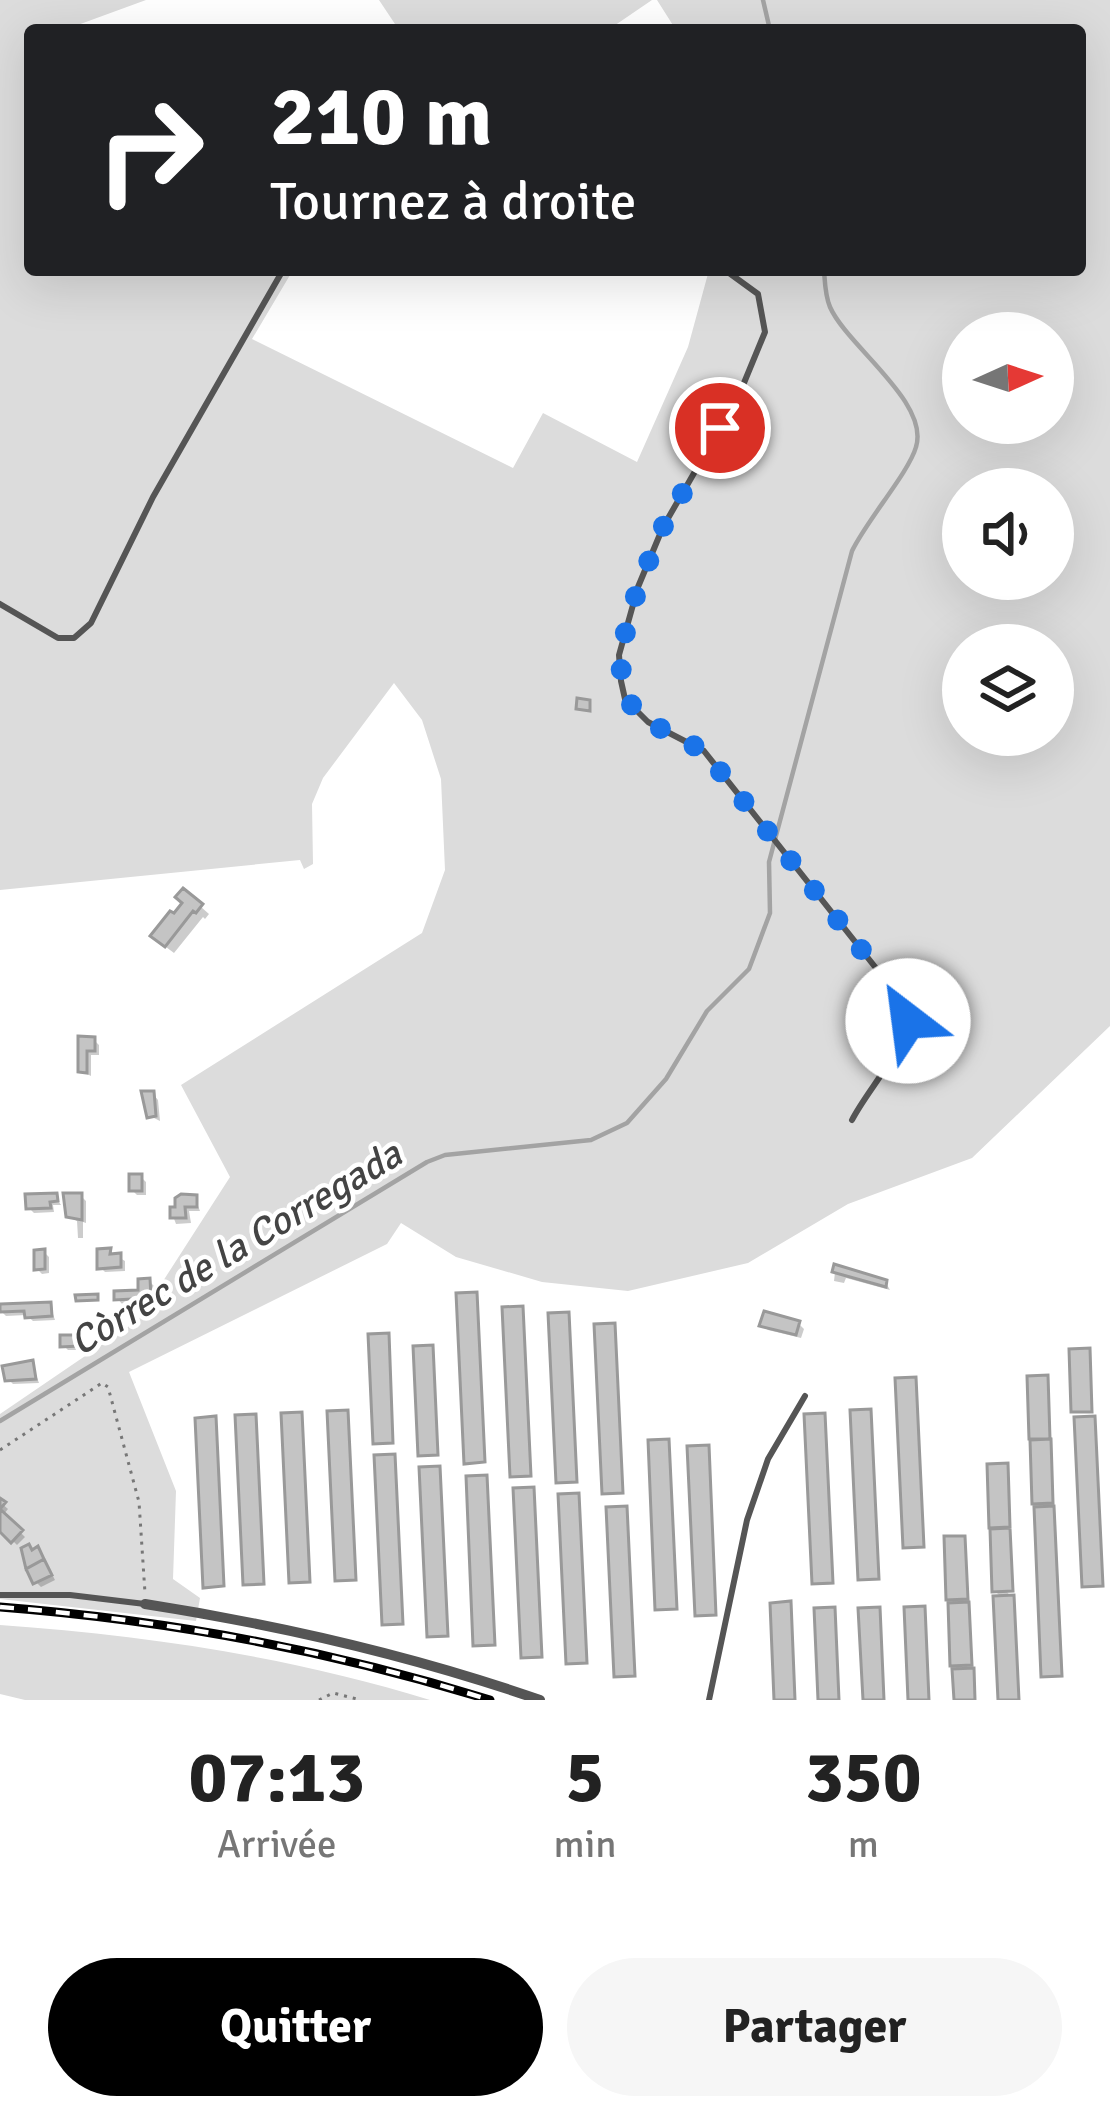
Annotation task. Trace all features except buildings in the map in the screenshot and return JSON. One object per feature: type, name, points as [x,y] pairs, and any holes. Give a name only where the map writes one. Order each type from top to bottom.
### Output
[{"type":"street","points":[[145,1604],[334,1639],[457,1671],[540,1700]]},
{"type":"lane","points":[[0,604],[58,638],[74,638],[91,623],[153,497],[281,276]]},
{"type":"lane","points":[[733,276],[758,294],[765,332],[739,394],[663,527],[638,587],[619,656],[621,681],[626,699],[648,722],[704,751],[906,1006],[908,1021],[898,1046],[852,1120]]},
{"type":"lane","points":[[709,1700],[747,1520],[768,1459],[805,1396]]},
{"type":"lane","points":[[0,1594],[70,1595],[145,1604]]},
{"type":"path","points":[[0,1450],[102,1383],[108,1387],[139,1502],[145,1604]]},
{"type":"path","points":[[319,1700],[334,1693],[361,1700]]},
{"type":"shaded area","points":[[0,0],[146,0],[80,24],[24,24],[24,276],[289,276],[252,339],[513,468],[543,413],[637,462],[688,347],[707,276],[1086,276],[1086,24],[672,24],[657,0],[1110,0],[1110,1026],[972,1158],[848,1204],[748,1263],[628,1291],[542,1282],[456,1257],[401,1223],[387,1244],[129,1372],[176,1491],[173,1579],[200,1598],[196,1621],[0,1599],[0,1414],[138,1320],[230,1177],[181,1085],[422,933],[445,870],[441,779],[422,720],[394,683],[323,778],[312,804],[313,864],[304,869],[300,860],[0,890]]},
{"type":"shaded area","points":[[379,0],[652,0],[617,24],[395,24]]},
{"type":"shaded area","points":[[0,1625],[217,1650],[430,1700],[25,1700],[0,1694]]},
{"type":"waterway","name":"Còrrec de la Corregada","points":[[763,0],[769,24]]},
{"type":"waterway","name":"Còrrec de la Corregada","points":[[0,1421],[427,1162],[445,1155],[591,1140],[627,1123],[666,1079],[707,1011],[749,969],[770,913],[769,862],[852,551],[916,447],[911,412],[839,322],[828,302],[825,276]]},
{"type":"railway","points":[[0,1607],[125,1620],[248,1640],[370,1666],[490,1700]]},
{"type":"route","points":[[720,428],[663,527],[638,587],[619,656],[626,699],[648,722],[704,751],[906,1006],[908,1021]]}]
